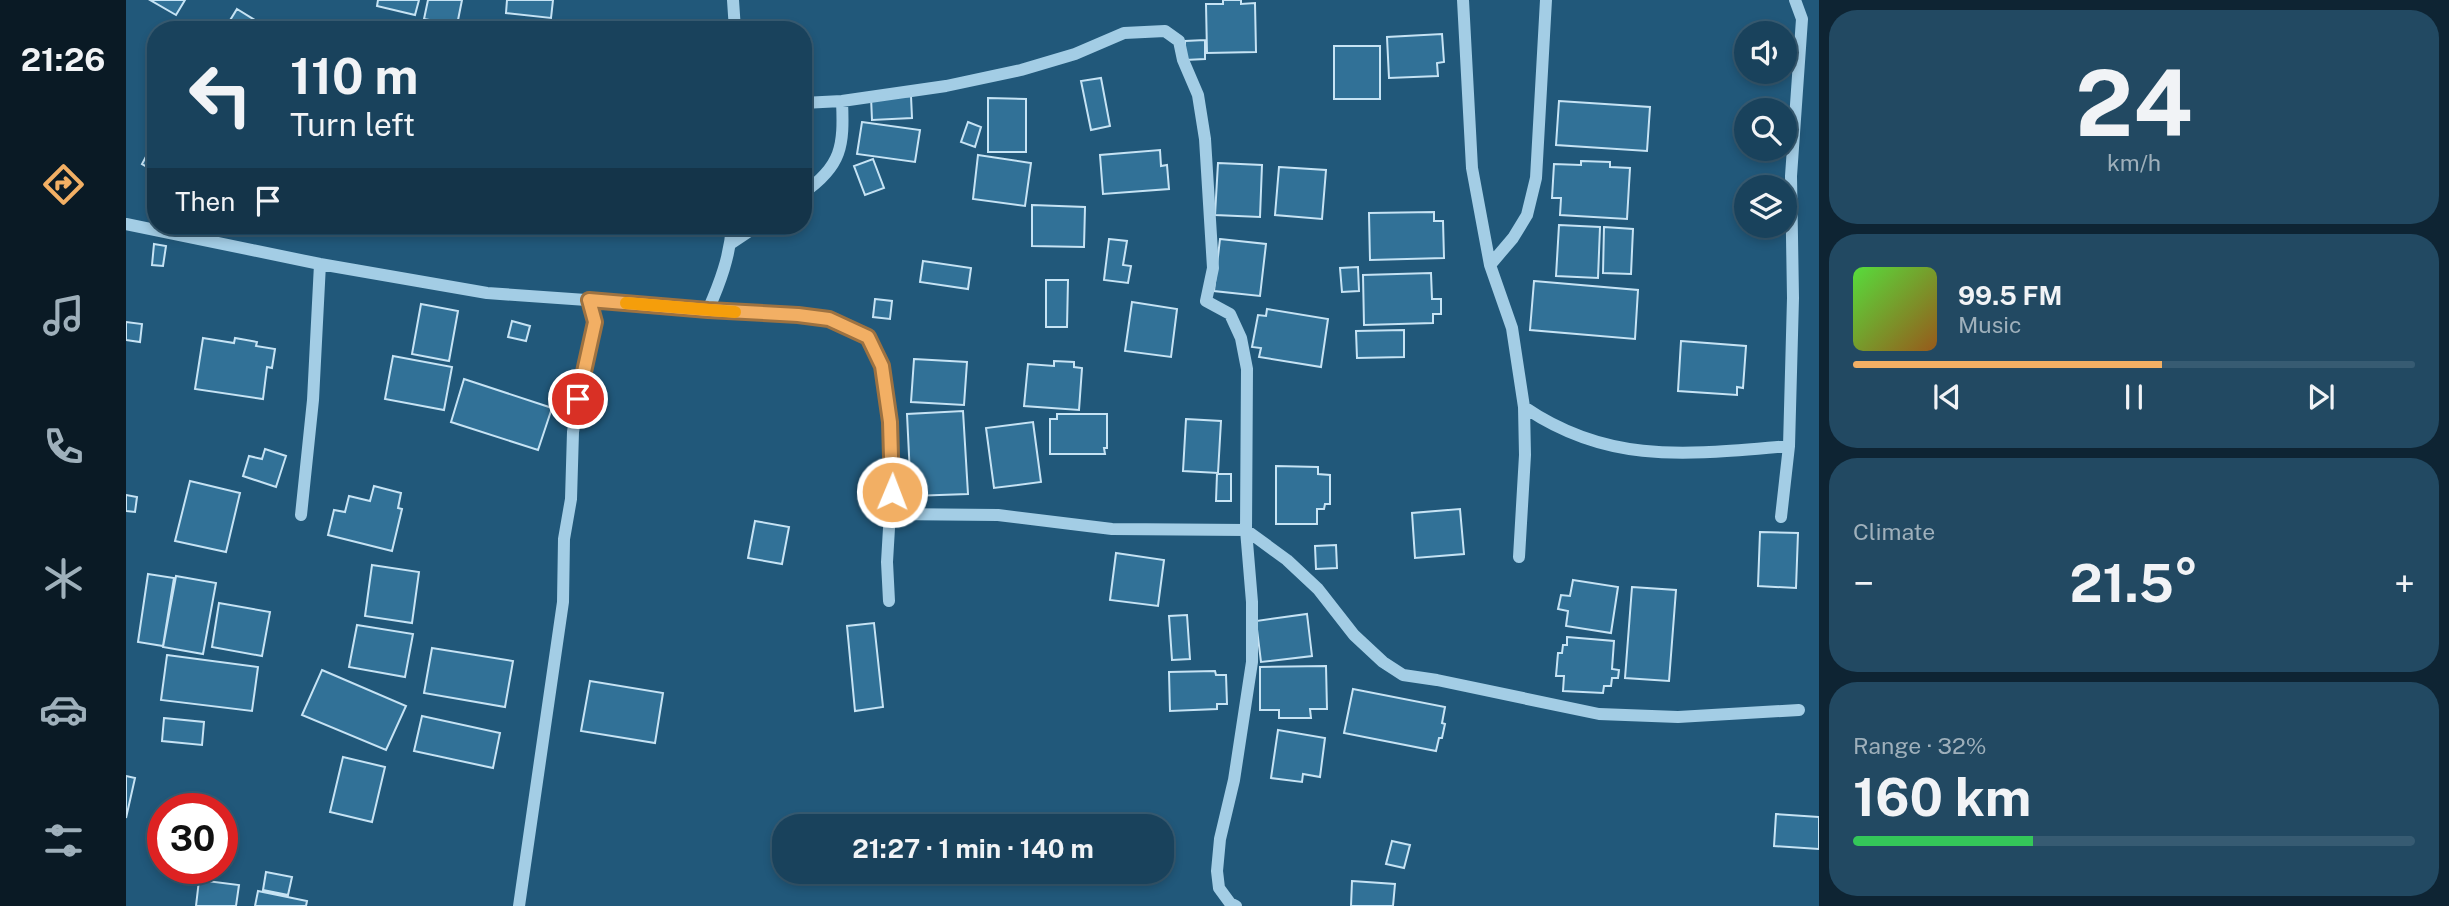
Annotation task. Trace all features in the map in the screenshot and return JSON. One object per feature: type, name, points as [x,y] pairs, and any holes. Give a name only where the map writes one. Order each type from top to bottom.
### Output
[{"type":"street","points":[[733,0],[734,21]]},
{"type":"street","points":[[1463,0],[1472,168],[1490,265],[1511,328],[1524,407],[1525,455],[1519,557]]},
{"type":"street","points":[[1490,265],[1513,238],[1527,215],[1536,178],[1546,0]]},
{"type":"street","points":[[1781,517],[1788,446],[1793,298],[1791,176],[1802,19],[1795,0]]},
{"type":"street","points":[[812,103],[842,101],[946,86],[1021,70],[1075,54],[1124,33],[1164,31],[1179,41],[1183,60],[1198,95],[1205,139],[1213,268],[1206,301],[1230,314],[1241,338],[1247,369],[1246,530],[1252,602],[1252,662],[1234,780],[1220,839],[1217,871],[1219,888],[1230,903],[1236,906]]},
{"type":"street","points":[[812,187],[836,161],[843,135],[842,101]]},
{"type":"street","points":[[126,224],[147,228]]},
{"type":"street","points":[[179,235],[320,264],[487,293],[798,315],[829,319],[868,337],[882,366],[890,422],[893,460],[889,514],[889,601]]},
{"type":"street","points":[[708,310],[719,285],[731,235]]},
{"type":"street","points":[[730,244],[744,235]]},
{"type":"street","points":[[301,515],[313,400],[320,264]]},
{"type":"street","points":[[519,906],[563,602],[564,539],[571,499],[573,432],[595,322],[589,300]]},
{"type":"street","points":[[1524,407],[1543,420],[1575,435],[1610,447],[1646,453],[1710,452],[1788,446]]},
{"type":"street","points":[[889,514],[998,515],[1112,528],[1246,530],[1287,560],[1318,589],[1354,635],[1403,676],[1437,680],[1599,714],[1678,717],[1799,710]]},
{"type":"building","points":[[150,0],[185,0],[176,15]]},
{"type":"building","points":[[378,0],[419,0],[415,15],[377,6]]},
{"type":"building","points":[[428,0],[462,0],[458,21],[424,19]]},
{"type":"building","points":[[507,0],[553,0],[551,18],[506,13]]},
{"type":"building","points":[[1223,0],[1241,0],[1241,4],[1255,3],[1256,52],[1207,53],[1206,4],[1223,4]]},
{"type":"building","points":[[237,9],[256,21],[230,21]]},
{"type":"building","points":[[1442,34],[1444,62],[1437,63],[1438,76],[1389,78],[1387,37]]},
{"type":"building","points":[[1205,40],[1205,59],[1185,60],[1185,41]]},
{"type":"building","points":[[1334,46],[1380,46],[1380,99],[1334,99]]},
{"type":"building","points":[[1101,78],[1110,126],[1091,130],[1081,81]]},
{"type":"building","points":[[911,96],[912,118],[872,120],[871,97]]},
{"type":"building","points":[[988,98],[1026,99],[1026,152],[988,152]]},
{"type":"building","points":[[1559,101],[1650,107],[1647,151],[1556,145]]},
{"type":"building","points":[[862,122],[920,130],[915,162],[857,154]]},
{"type":"building","points":[[968,122],[981,127],[975,147],[961,142]]},
{"type":"building","points":[[1160,150],[1161,166],[1167,165],[1169,189],[1103,194],[1100,155]]},
{"type":"building","points":[[978,155],[1031,163],[1025,206],[973,199]]},
{"type":"building","points":[[873,159],[884,188],[865,195],[854,166]]},
{"type":"building","points":[[1581,161],[1610,162],[1610,167],[1630,168],[1627,219],[1560,215],[1561,198],[1552,198],[1554,164],[1581,165]]},
{"type":"building","points":[[1218,163],[1262,165],[1260,217],[1215,215]]},
{"type":"building","points":[[1279,167],[1326,170],[1322,219],[1275,215]]},
{"type":"building","points":[[1032,205],[1085,207],[1084,247],[1032,246]]},
{"type":"building","points":[[1434,212],[1434,221],[1443,221],[1444,258],[1370,260],[1369,213]]},
{"type":"building","points":[[1559,225],[1600,227],[1598,278],[1556,276]]},
{"type":"building","points":[[1604,227],[1633,229],[1631,274],[1603,273]]},
{"type":"building","points":[[1109,239],[1127,241],[1123,265],[1131,266],[1128,283],[1104,280]]},
{"type":"building","points":[[1220,239],[1266,244],[1260,296],[1214,291]]},
{"type":"building","points":[[154,244],[166,246],[163,266],[152,265]]},
{"type":"building","points":[[923,261],[971,268],[968,289],[920,282]]},
{"type":"building","points":[[1358,267],[1359,291],[1342,292],[1340,268]]},
{"type":"building","points":[[1431,273],[1432,299],[1441,299],[1441,314],[1433,314],[1433,323],[1364,325],[1363,275]]},
{"type":"building","points":[[1046,280],[1068,280],[1067,327],[1046,327]]},
{"type":"building","points":[[1534,281],[1638,290],[1635,339],[1530,330]]},
{"type":"building","points":[[875,299],[892,301],[890,319],[873,317]]},
{"type":"building","points":[[1132,302],[1177,309],[1171,357],[1125,351]]},
{"type":"building","points":[[421,304],[458,311],[449,361],[412,354]]},
{"type":"building","points":[[1267,309],[1328,319],[1321,367],[1259,357],[1261,348],[1252,347],[1258,315],[1266,316]]},
{"type":"building","points":[[512,321],[530,326],[526,341],[508,337]]},
{"type":"building","points":[[126,322],[142,324],[140,342],[126,340]]},
{"type":"building","points":[[1404,330],[1404,357],[1357,358],[1356,331]]},
{"type":"building","points":[[203,338],[234,343],[235,338],[257,342],[256,346],[275,349],[272,368],[267,367],[263,399],[195,389]]},
{"type":"building","points":[[1681,341],[1746,346],[1743,388],[1737,387],[1737,395],[1678,391]]},
{"type":"building","points":[[393,356],[452,367],[444,410],[385,399]]},
{"type":"building","points":[[914,359],[967,362],[964,405],[911,402]]},
{"type":"building","points":[[1054,361],[1074,362],[1074,367],[1082,368],[1079,410],[1024,406],[1028,364],[1054,366]]},
{"type":"building","points":[[464,379],[552,408],[538,450],[451,422]]},
{"type":"building","points":[[963,411],[968,494],[911,496],[907,414]]},
{"type":"building","points":[[1057,414],[1107,414],[1105,454],[1050,454],[1050,419],[1057,419]]},
{"type":"building","points":[[1186,419],[1221,421],[1218,473],[1183,471]]},
{"type":"building","points":[[1033,422],[1041,482],[994,488],[986,428]]},
{"type":"building","points":[[265,449],[286,456],[276,487],[243,476],[249,456],[262,459]]},
{"type":"building","points":[[1276,466],[1318,467],[1318,474],[1330,475],[1330,504],[1325,504],[1324,509],[1317,509],[1317,524],[1276,524]]},
{"type":"building","points":[[1217,474],[1231,474],[1231,501],[1216,501]]},
{"type":"building","points":[[190,481],[240,493],[226,552],[175,541]]},
{"type":"building","points":[[374,486],[401,493],[398,508],[402,509],[392,551],[328,535],[334,510],[345,512],[349,496],[370,501]]},
{"type":"building","points":[[126,495],[137,497],[135,512],[126,511]]},
{"type":"building","points":[[1460,509],[1464,554],[1415,558],[1412,513]]},
{"type":"building","points":[[755,521],[789,527],[782,564],[748,558]]},
{"type":"building","points":[[1760,532],[1798,533],[1796,588],[1758,586]]},
{"type":"building","points":[[1336,545],[1337,568],[1316,569],[1315,546]]},
{"type":"building","points":[[1116,553],[1164,560],[1158,606],[1110,600]]},
{"type":"building","points":[[372,565],[419,572],[412,623],[365,616]]},
{"type":"building","points":[[148,574],[174,578],[163,646],[138,642]]},
{"type":"building","points":[[176,576],[216,583],[203,654],[163,647]]},
{"type":"building","points":[[1573,580],[1618,587],[1611,633],[1566,626],[1568,611],[1558,609],[1561,595],[1570,596]]},
{"type":"building","points":[[1632,587],[1676,590],[1669,681],[1625,678]]},
{"type":"building","points":[[219,603],[270,612],[262,656],[212,647]]},
{"type":"building","points":[[1307,614],[1312,656],[1261,662],[1256,621]]},
{"type":"building","points":[[1187,615],[1190,659],[1172,660],[1169,616]]},
{"type":"building","points":[[874,623],[883,707],[855,711],[847,626]]},
{"type":"building","points":[[357,625],[413,634],[405,677],[349,667]]},
{"type":"building","points":[[1567,637],[1614,641],[1612,669],[1619,670],[1618,678],[1612,678],[1611,686],[1604,686],[1603,693],[1563,691],[1564,676],[1556,676],[1558,653],[1562,653],[1563,645],[1567,645]]},
{"type":"building","points":[[432,648],[513,661],[505,707],[424,693]]},
{"type":"building","points":[[167,655],[258,667],[252,711],[161,700]]},
{"type":"building","points":[[1326,666],[1327,709],[1310,709],[1311,718],[1279,718],[1279,710],[1260,710],[1260,667]]},
{"type":"building","points":[[322,670],[406,706],[386,750],[302,715]]},
{"type":"building","points":[[1215,671],[1216,675],[1226,675],[1227,704],[1217,704],[1217,709],[1170,711],[1169,672]]},
{"type":"building","points":[[590,681],[663,693],[655,743],[581,731]]},
{"type":"building","points":[[1353,689],[1445,707],[1442,723],[1445,724],[1436,751],[1344,733]]},
{"type":"building","points":[[422,716],[500,733],[493,768],[414,751]]},
{"type":"building","points":[[164,718],[204,722],[202,745],[162,741]]},
{"type":"building","points":[[1278,730],[1325,738],[1320,777],[1303,774],[1302,782],[1271,778]]},
{"type":"building","points":[[343,757],[385,767],[372,822],[330,812]]},
{"type":"building","points":[[126,776],[135,778],[126,818]]},
{"type":"building","points":[[1776,814],[1819,817],[1819,849],[1774,846]]},
{"type":"building","points":[[1392,841],[1410,845],[1404,868],[1386,864]]},
{"type":"building","points":[[266,872],[292,877],[288,895],[263,890]]},
{"type":"building","points":[[1352,881],[1395,884],[1393,906],[1351,906]]},
{"type":"building","points":[[199,884],[239,885],[236,906],[196,906]]},
{"type":"building","points":[[258,891],[307,901],[306,906],[255,906]]},
{"type":"slow traffic","points":[[626,303],[735,312]]},
{"type":"route","points":[[578,399],[595,322],[589,300],[829,319],[868,337],[882,366],[890,422],[892,492]]}]
